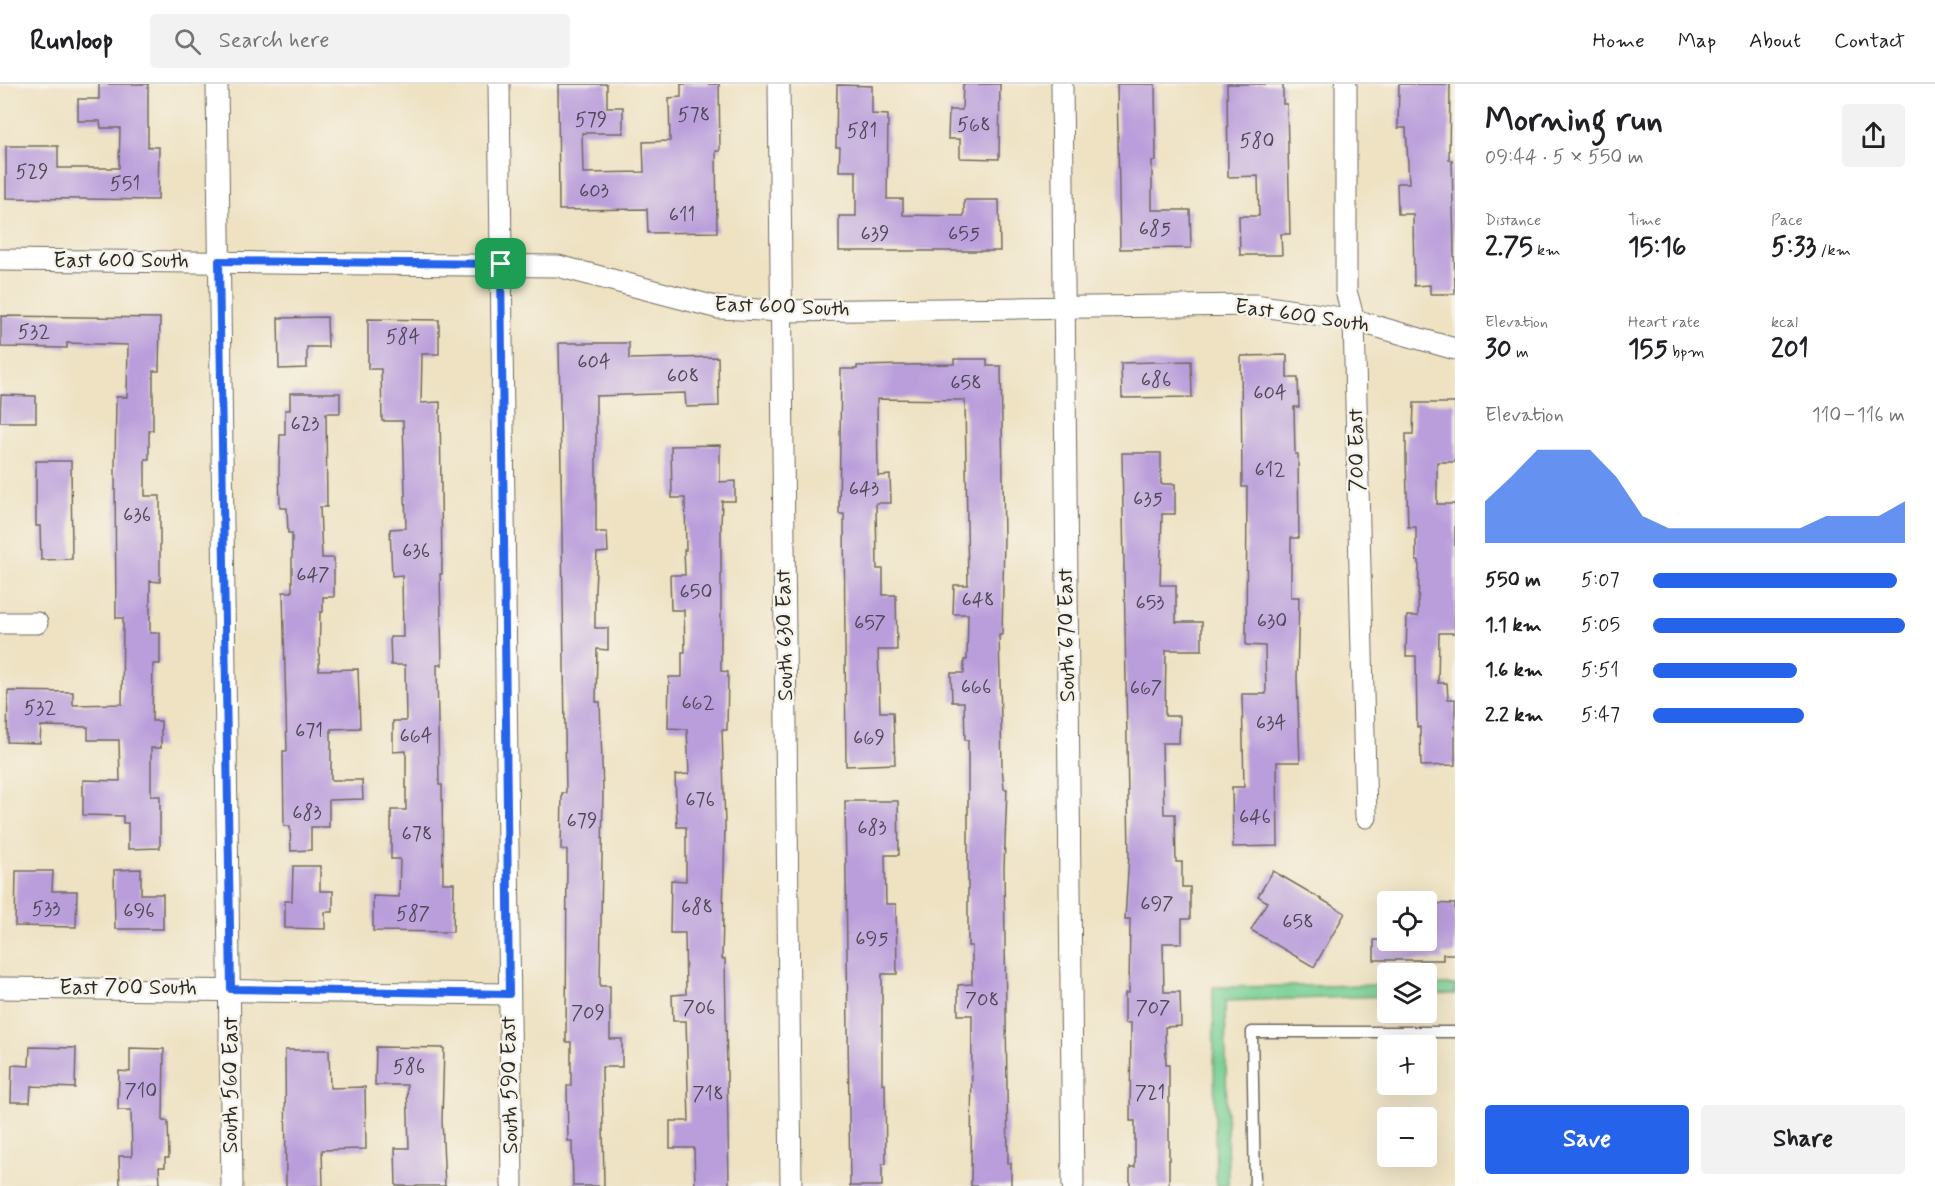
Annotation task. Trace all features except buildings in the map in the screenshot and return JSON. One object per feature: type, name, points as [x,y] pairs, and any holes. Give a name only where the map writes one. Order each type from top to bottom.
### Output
[{"type":"street","name":"South 560 East","points":[[217,84],[232,1186]]},
{"type":"street","name":"South 590 East","points":[[499,84],[512,1186]]},
{"type":"street","name":"South 630 East","points":[[779,84],[791,1186]]},
{"type":"street","name":"South 670 East","points":[[1062,84],[1073,1186]]},
{"type":"street","name":"700 East","points":[[1347,84],[1346,291],[1354,320],[1366,816]]},
{"type":"street","name":"East 600 South","points":[[0,260],[558,266],[719,308],[782,311],[1255,305],[1354,320],[1455,349]]},
{"type":"street","points":[[0,623],[37,623]]},
{"type":"street","name":"East 700 South","points":[[0,988],[509,994]]},
{"type":"lane","points":[[1255,1186],[1252,1032],[1455,1032]]},
{"type":"green space","points":[[1377,985],[1377,996],[1225,1001],[1228,1186],[1216,1186],[1213,987]]},
{"type":"green space","points":[[1437,985],[1455,985],[1455,994],[1437,995]]},
{"type":"route","points":[[219,261],[501,264],[509,994],[231,989],[219,261]]}]
